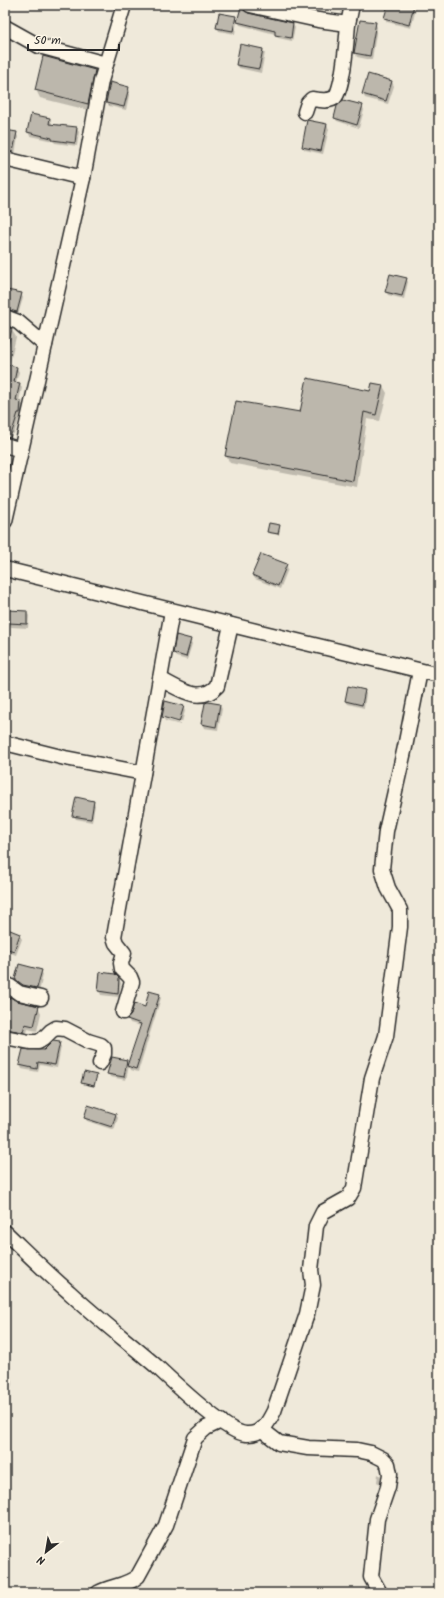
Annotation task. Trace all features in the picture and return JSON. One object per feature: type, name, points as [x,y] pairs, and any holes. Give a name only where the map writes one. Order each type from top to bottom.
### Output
[{"type":"street","points":[[5,520],[83,178],[101,81],[124,5]]},
{"type":"street","points":[[250,5],[318,20],[348,24]]},
{"type":"street","points":[[305,112],[308,103],[312,99],[324,100],[333,98],[337,93],[345,60],[348,24],[352,5]]},
{"type":"street","points":[[5,27],[39,46],[106,64]]},
{"type":"street","points":[[5,159],[83,178]]},
{"type":"street","points":[[5,317],[18,322],[45,345]]},
{"type":"street","points":[[5,445],[21,450]]},
{"type":"street","points":[[5,569],[439,675]]},
{"type":"street","points":[[124,1012],[132,982],[130,977],[122,969],[121,963],[124,953],[116,943],[114,937],[172,610]]},
{"type":"street","points":[[160,679],[188,694],[199,696],[213,690],[217,686],[231,625]]},
{"type":"street","points":[[5,1232],[70,1293],[156,1366],[190,1398],[221,1421],[232,1429],[246,1434],[256,1433],[267,1426],[274,1411],[307,1314],[313,1285],[311,1270],[316,1226],[323,1212],[348,1198],[354,1188],[372,1078],[386,1036],[400,927],[400,910],[388,888],[382,869],[382,862],[386,831],[420,671]]},
{"type":"street","points":[[5,744],[65,758],[143,773]]},
{"type":"street","points":[[5,983],[19,993],[41,998]]},
{"type":"street","points":[[5,1037],[38,1042],[56,1028],[65,1029],[88,1041],[101,1045],[104,1048],[104,1054],[100,1063]]},
{"type":"street","points":[[98,1593],[108,1588],[133,1581],[138,1576],[166,1526],[195,1438],[206,1428],[221,1421]]},
{"type":"street","points":[[261,1429],[279,1443],[308,1448],[357,1450],[371,1453],[383,1459],[388,1464],[390,1474],[388,1487],[377,1519],[371,1577],[380,1593]]},
{"type":"building","points":[[388,5],[414,5],[409,25],[384,18]]},
{"type":"building","points":[[241,7],[248,13],[293,23],[291,38],[275,35],[275,31],[237,22]]},
{"type":"building","points":[[219,13],[236,16],[233,31],[216,28]]},
{"type":"building","points":[[360,20],[376,22],[370,56],[354,53]]},
{"type":"building","points":[[240,44],[263,49],[259,69],[236,65]]},
{"type":"building","points":[[43,56],[95,70],[88,104],[35,90]]},
{"type":"building","points":[[368,74],[392,81],[386,101],[362,94]]},
{"type":"building","points":[[110,82],[129,87],[124,107],[106,103]]},
{"type":"building","points":[[343,100],[363,105],[357,125],[334,118],[337,106]]},
{"type":"building","points":[[31,114],[50,118],[49,124],[77,127],[75,143],[52,140],[52,138],[27,132]]},
{"type":"building","points":[[307,120],[327,124],[321,151],[302,147]]},
{"type":"building","points":[[5,130],[17,132],[13,152],[5,151]]},
{"type":"building","points":[[390,274],[407,278],[402,296],[385,292]]},
{"type":"building","points":[[7,290],[22,293],[17,312],[5,309]]},
{"type":"building","points":[[5,326],[12,329],[8,345],[5,344]]},
{"type":"building","points":[[5,364],[17,367],[14,382],[20,383],[16,400],[21,401],[20,413],[18,413],[10,438],[5,437],[5,395],[8,381],[5,380]]},
{"type":"building","points":[[307,378],[370,391],[372,383],[383,385],[376,415],[364,412],[353,481],[225,456],[236,401],[300,412]]},
{"type":"building","points":[[269,523],[280,525],[278,534],[267,532]]},
{"type":"building","points":[[261,554],[287,564],[278,586],[252,575]]},
{"type":"building","points":[[8,610],[27,611],[27,624],[8,623]]},
{"type":"building","points":[[176,635],[191,639],[186,657],[173,653]]},
{"type":"building","points":[[348,686],[365,690],[362,705],[345,701]]},
{"type":"building","points":[[165,701],[184,706],[179,722],[162,717]]},
{"type":"building","points":[[205,703],[220,704],[216,727],[201,724]]},
{"type":"building","points":[[76,797],[94,801],[91,819],[72,816]]},
{"type":"building","points":[[5,928],[20,934],[14,951],[5,948]]},
{"type":"building","points":[[19,964],[42,970],[37,988],[23,985],[15,979]]},
{"type":"building","points":[[100,972],[115,974],[119,978],[118,994],[98,991]]},
{"type":"building","points":[[149,991],[160,994],[136,1069],[127,1066],[141,1024],[127,1019],[131,1015],[134,1003],[145,1007]]},
{"type":"building","points":[[10,997],[17,1001],[39,1006],[34,1026],[25,1024],[23,1032],[5,1029],[5,998],[9,999]]},
{"type":"building","points":[[53,1041],[60,1042],[55,1065],[38,1062],[37,1069],[19,1065],[23,1049],[44,1050]]},
{"type":"building","points":[[112,1057],[127,1060],[124,1077],[107,1074]]},
{"type":"building","points":[[84,1072],[97,1075],[94,1086],[81,1083]]},
{"type":"building","points":[[88,1105],[116,1114],[112,1127],[84,1118]]}]
